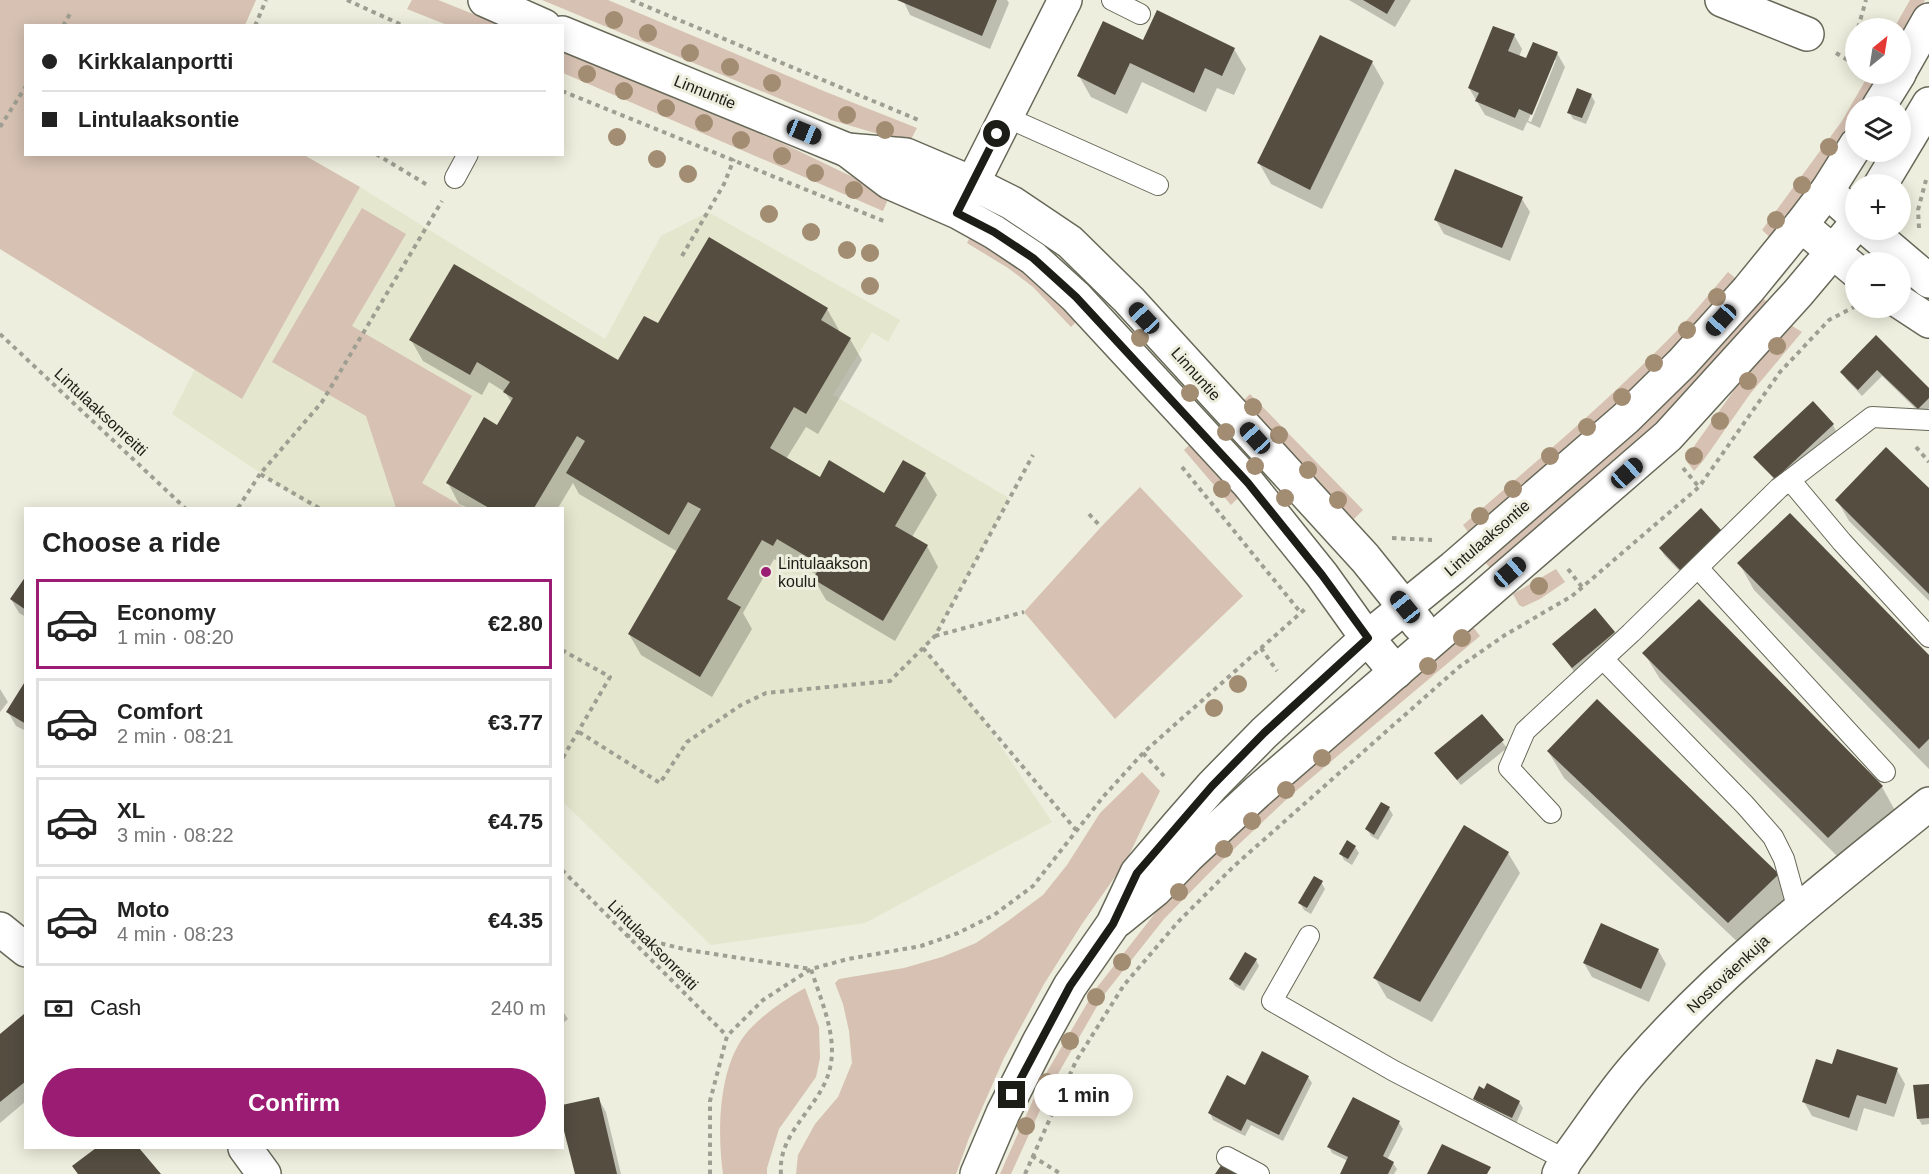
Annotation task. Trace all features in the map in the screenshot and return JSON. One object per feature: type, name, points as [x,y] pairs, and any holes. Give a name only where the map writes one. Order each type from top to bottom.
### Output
[{"type":"street","points":[[485,0],[539,24]]},
{"type":"street","points":[[957,213],[1065,0]]},
{"type":"street","points":[[1722,0],[1807,34]]},
{"type":"street","points":[[1911,52],[1929,20]]},
{"type":"street","name":"Linnuntie","points":[[564,34],[848,150],[889,182],[994,232],[1033,258],[1076,297],[1248,483],[1396,672]]},
{"type":"street","points":[[1887,174],[1929,105]]},
{"type":"street","name":"Linnuntie","points":[[848,150],[906,155],[1012,203],[1070,242],[1128,300],[1365,558],[1432,641]]},
{"type":"street","name":"Lintulaaksontie","points":[[977,1174],[1003,1113],[1039,1042],[1070,986],[1113,924],[1137,873],[1212,786],[1264,733],[1368,638],[1453,568],[1626,418],[1682,363],[1748,291],[1827,191],[1845,162]]},
{"type":"street","points":[[1827,191],[1845,208]]},
{"type":"street","points":[[1801,225],[1844,262]]},
{"type":"street","name":"Lintulaaksontie","points":[[1113,924],[1155,890],[1257,792],[1668,436],[1798,293],[1844,262],[1851,240]]},
{"type":"street","points":[[1881,240],[1929,281]]},
{"type":"street","points":[[1911,310],[1929,321]]},
{"type":"street","name":"Nostoväenkuja","points":[[1563,1167],[1636,1066],[1700,998],[1798,910],[1929,804]]},
{"type":"street","points":[[0,929],[24,948]]},
{"type":"street","points":[[246,1149],[264,1174]]},
{"type":"lane","points":[[1112,0],[1140,14]]},
{"type":"lane","points":[[1006,117],[1158,185]]},
{"type":"lane","points":[[455,178],[467,156]]},
{"type":"lane","points":[[1551,813],[1509,768],[1525,731],[1603,660],[1779,488],[1872,417],[1929,420]]},
{"type":"lane","points":[[1790,480],[1842,542],[1929,637]]},
{"type":"lane","points":[[1698,568],[1885,772]]},
{"type":"lane","points":[[1603,660],[1773,837],[1784,859],[1798,910]]},
{"type":"lane","points":[[1310,936],[1272,1001],[1563,1167]]},
{"type":"lane","points":[[1227,1157],[1259,1174]]},
{"type":"path","points":[[256,24],[266,0]]},
{"type":"path","points":[[347,0],[400,24]]},
{"type":"path","points":[[1861,18],[1866,0]]},
{"type":"path","points":[[64,24],[71,12]]},
{"type":"path","points":[[0,127],[24,89]]},
{"type":"path","points":[[564,92],[893,224]]},
{"type":"path","points":[[379,156],[445,195]]},
{"type":"path","points":[[682,256],[724,183],[734,159]]},
{"type":"path","points":[[1919,231],[1918,210],[1927,175]]},
{"type":"path","points":[[239,507],[260,474],[322,402],[455,178]]},
{"type":"path","points":[[1025,1174],[1076,1061],[1124,985],[1178,922],[1233,867],[1459,667],[1505,635],[1572,596],[1699,487],[1780,372],[1829,320],[1845,312]]},
{"type":"path","name":"Lintulaaksonreitti","points":[[0,333],[184,507]]},
{"type":"path","points":[[579,732],[660,783],[687,742],[741,705],[766,693],[890,681],[934,636],[1033,455]]},
{"type":"path","points":[[1179,463],[1301,613]]},
{"type":"path","points":[[1683,468],[1699,487]]},
{"type":"path","points":[[260,474],[318,507]]},
{"type":"path","points":[[1089,514],[1101,527]]},
{"type":"path","points":[[1365,558],[1394,537],[1432,541],[1441,533]]},
{"type":"path","points":[[1566,567],[1582,587]]},
{"type":"path","points":[[710,1174],[710,1101],[727,1036],[763,1000],[812,969],[848,959],[921,946],[958,933],[994,915],[1033,886],[1076,830],[1143,753],[1331,587]]},
{"type":"path","points":[[934,636],[1024,612]]},
{"type":"path","points":[[923,648],[1076,830]]},
{"type":"path","points":[[1261,648],[1277,671]]},
{"type":"path","points":[[564,651],[610,677],[564,756]]},
{"type":"path","points":[[1143,753],[1164,776]]},
{"type":"path","name":"Lintulaaksonreitti","points":[[564,872],[727,1036]]},
{"type":"path","points":[[626,935],[687,950],[812,969]]},
{"type":"path","points":[[781,1174],[780,1164],[789,1136],[823,1087],[831,1063],[831,1036],[812,969]]},
{"type":"path","points":[[1032,1156],[1061,1174]]},
{"type":"shaded area","points":[[0,0],[256,0],[245,24],[24,24],[24,156],[306,156],[360,187],[242,399],[0,249]]},
{"type":"shaded area","points":[[412,0],[438,0],[498,24],[444,24],[407,9]]},
{"type":"shaded area","points":[[542,0],[608,0],[917,128],[909,143],[831,120]]},
{"type":"shaded area","points":[[1910,0],[1925,0],[1911,26],[1911,18],[1900,18]]},
{"type":"shaded area","points":[[564,51],[780,142],[890,195],[883,211],[564,73]]},
{"type":"shaded area","points":[[1863,84],[1879,84],[1872,96],[1856,96]]},
{"type":"shaded area","points":[[1845,116],[1845,140],[1773,240],[1762,230]]},
{"type":"shaded area","name":"Lintulaakson koulu","points":[[360,187],[605,339],[661,236],[708,212],[900,320],[888,342],[872,332],[833,395],[1009,498],[935,636],[923,648],[979,714],[1052,822],[865,923],[711,945],[564,803],[564,507],[312,507],[172,414],[195,369],[242,399]]},
{"type":"shaded area","points":[[362,208],[406,234],[352,326],[472,396],[422,483],[463,507],[396,507],[366,416],[272,362]]},
{"type":"shaded area","points":[[970,237],[1013,258],[1080,318],[1071,327],[1033,287],[1008,268],[967,243]]},
{"type":"shaded area","points":[[1728,272],[1740,282],[1656,374],[1471,536],[1463,525],[1633,374],[1686,321]]},
{"type":"shaded area","points":[[1758,295],[1770,304],[1687,395],[1647,433],[1490,568],[1481,557]]},
{"type":"shaded area","points":[[1789,324],[1802,332],[1750,394],[1694,471],[1685,459],[1737,386]]},
{"type":"shaded area","points":[[1250,394],[1363,510],[1353,520],[1240,404]]},
{"type":"shaded area","points":[[1193,441],[1240,496],[1231,505],[1184,450]]},
{"type":"shaded area","points":[[1140,487],[1243,596],[1115,719],[1024,612]]},
{"type":"shaded area","points":[[1556,569],[1565,582],[1540,599],[1523,607],[1519,605],[1513,594]]},
{"type":"shaded area","points":[[1470,623],[1480,636],[1290,796],[1164,919],[1103,996],[1051,1086],[1011,1174],[1000,1174],[1041,1082],[1095,990],[1156,912],[1209,856]]},
{"type":"shaded area","points":[[1142,772],[1160,791],[1126,861],[1044,984],[1004,1058],[956,1174],[796,1174],[798,1155],[815,1124],[838,1097],[852,1063],[849,1031],[835,983],[839,979],[904,968],[942,957],[976,943],[1043,895],[1067,865],[1100,813]]},
{"type":"shaded area","points":[[805,988],[819,1027],[820,1058],[816,1077],[779,1129],[767,1174],[723,1174],[720,1119],[731,1061],[739,1044],[755,1024],[775,1007]]},
{"type":"building","points":[[897,0],[997,0],[982,36]]},
{"type":"building","points":[[1363,0],[1395,0],[1387,14]]},
{"type":"building","points":[[1157,10],[1235,48],[1222,76],[1205,68],[1194,93],[1130,63],[1115,95],[1077,76],[1103,21],[1143,40]]},
{"type":"building","points":[[1493,26],[1515,34],[1508,51],[1526,58],[1533,42],[1558,52],[1532,115],[1519,109],[1515,118],[1475,101],[1479,93],[1468,88]]},
{"type":"building","points":[[1320,35],[1373,61],[1310,190],[1257,163]]},
{"type":"building","points":[[1577,88],[1592,94],[1582,118],[1567,113]]},
{"type":"building","points":[[1455,169],[1523,197],[1502,248],[1434,220]]},
{"type":"building","points":[[709,237],[828,308],[821,320],[851,338],[806,414],[794,407],[770,448],[820,477],[829,460],[884,493],[903,460],[926,473],[895,526],[928,545],[883,621],[813,579],[821,565],[777,539],[773,546],[762,540],[727,599],[741,607],[700,677],[628,634],[701,509],[688,502],[669,535],[566,473],[585,441],[577,436],[535,507],[487,507],[446,483],[484,417],[497,425],[513,398],[503,392],[510,382],[477,362],[470,375],[409,340],[454,264],[618,360],[644,316],[658,323]]},
{"type":"building","points":[[1876,335],[1929,388],[1929,398],[1918,409],[1877,370],[1858,390],[1840,372]]},
{"type":"building","points":[[1813,401],[1834,424],[1775,479],[1753,457]]},
{"type":"building","points":[[1886,447],[1929,488],[1929,594],[1835,500]]},
{"type":"building","points":[[1701,508],[1722,531],[1681,571],[1659,548]]},
{"type":"building","points":[[1790,513],[1929,655],[1929,739],[1919,749],[1737,563]]},
{"type":"building","points":[[24,579],[24,609],[10,599]]},
{"type":"building","points":[[1699,599],[1883,786],[1828,838],[1642,653]]},
{"type":"building","points":[[1595,608],[1615,632],[1572,668],[1552,644]]},
{"type":"building","points":[[24,683],[24,723],[6,712]]},
{"type":"building","points":[[1597,699],[1779,874],[1728,923],[1547,751]]},
{"type":"building","points":[[1482,714],[1504,740],[1457,780],[1434,753]]},
{"type":"building","points":[[1381,802],[1390,807],[1374,835],[1365,829]]},
{"type":"building","points":[[1464,825],[1509,852],[1420,1002],[1373,978]]},
{"type":"building","points":[[1347,840],[1356,846],[1348,859],[1339,854]]},
{"type":"building","points":[[1314,876],[1323,881],[1307,908],[1298,903]]},
{"type":"building","points":[[1601,923],[1659,949],[1641,989],[1583,963]]},
{"type":"building","points":[[1245,952],[1257,959],[1240,986],[1229,979]]},
{"type":"building","points":[[24,1014],[24,1083],[0,1102],[0,1034]]},
{"type":"building","points":[[1837,1049],[1898,1068],[1886,1104],[1857,1095],[1849,1118],[1802,1102],[1816,1059],[1832,1064]]},
{"type":"building","points":[[1262,1051],[1309,1076],[1279,1135],[1247,1119],[1241,1131],[1208,1113],[1227,1075],[1245,1085]]},
{"type":"building","points":[[1487,1083],[1520,1101],[1512,1118],[1473,1099],[1479,1086],[1484,1089]]},
{"type":"building","points":[[1929,1084],[1929,1118],[1917,1119],[1913,1085]]},
{"type":"building","points":[[599,1097],[617,1174],[575,1174],[564,1131],[564,1105]]},
{"type":"building","points":[[1353,1097],[1400,1121],[1383,1156],[1394,1162],[1388,1174],[1340,1174],[1348,1157],[1327,1147]]},
{"type":"building","points":[[1442,1144],[1491,1167],[1487,1174],[1427,1174]]},
{"type":"building","points":[[95,1149],[140,1149],[161,1174],[78,1174],[72,1166]]},
{"type":"building","points":[[1227,1157],[1249,1174],[1215,1174]]},
{"type":"place","name":"Lintulaakson koulu","points":[[766,572]]},
{"type":"route","points":[[997,134],[957,213],[994,232],[1033,258],[1076,297],[1248,483],[1322,575],[1368,638],[1264,733],[1212,786],[1137,873],[1113,924],[1070,986],[1012,1095]]}]
